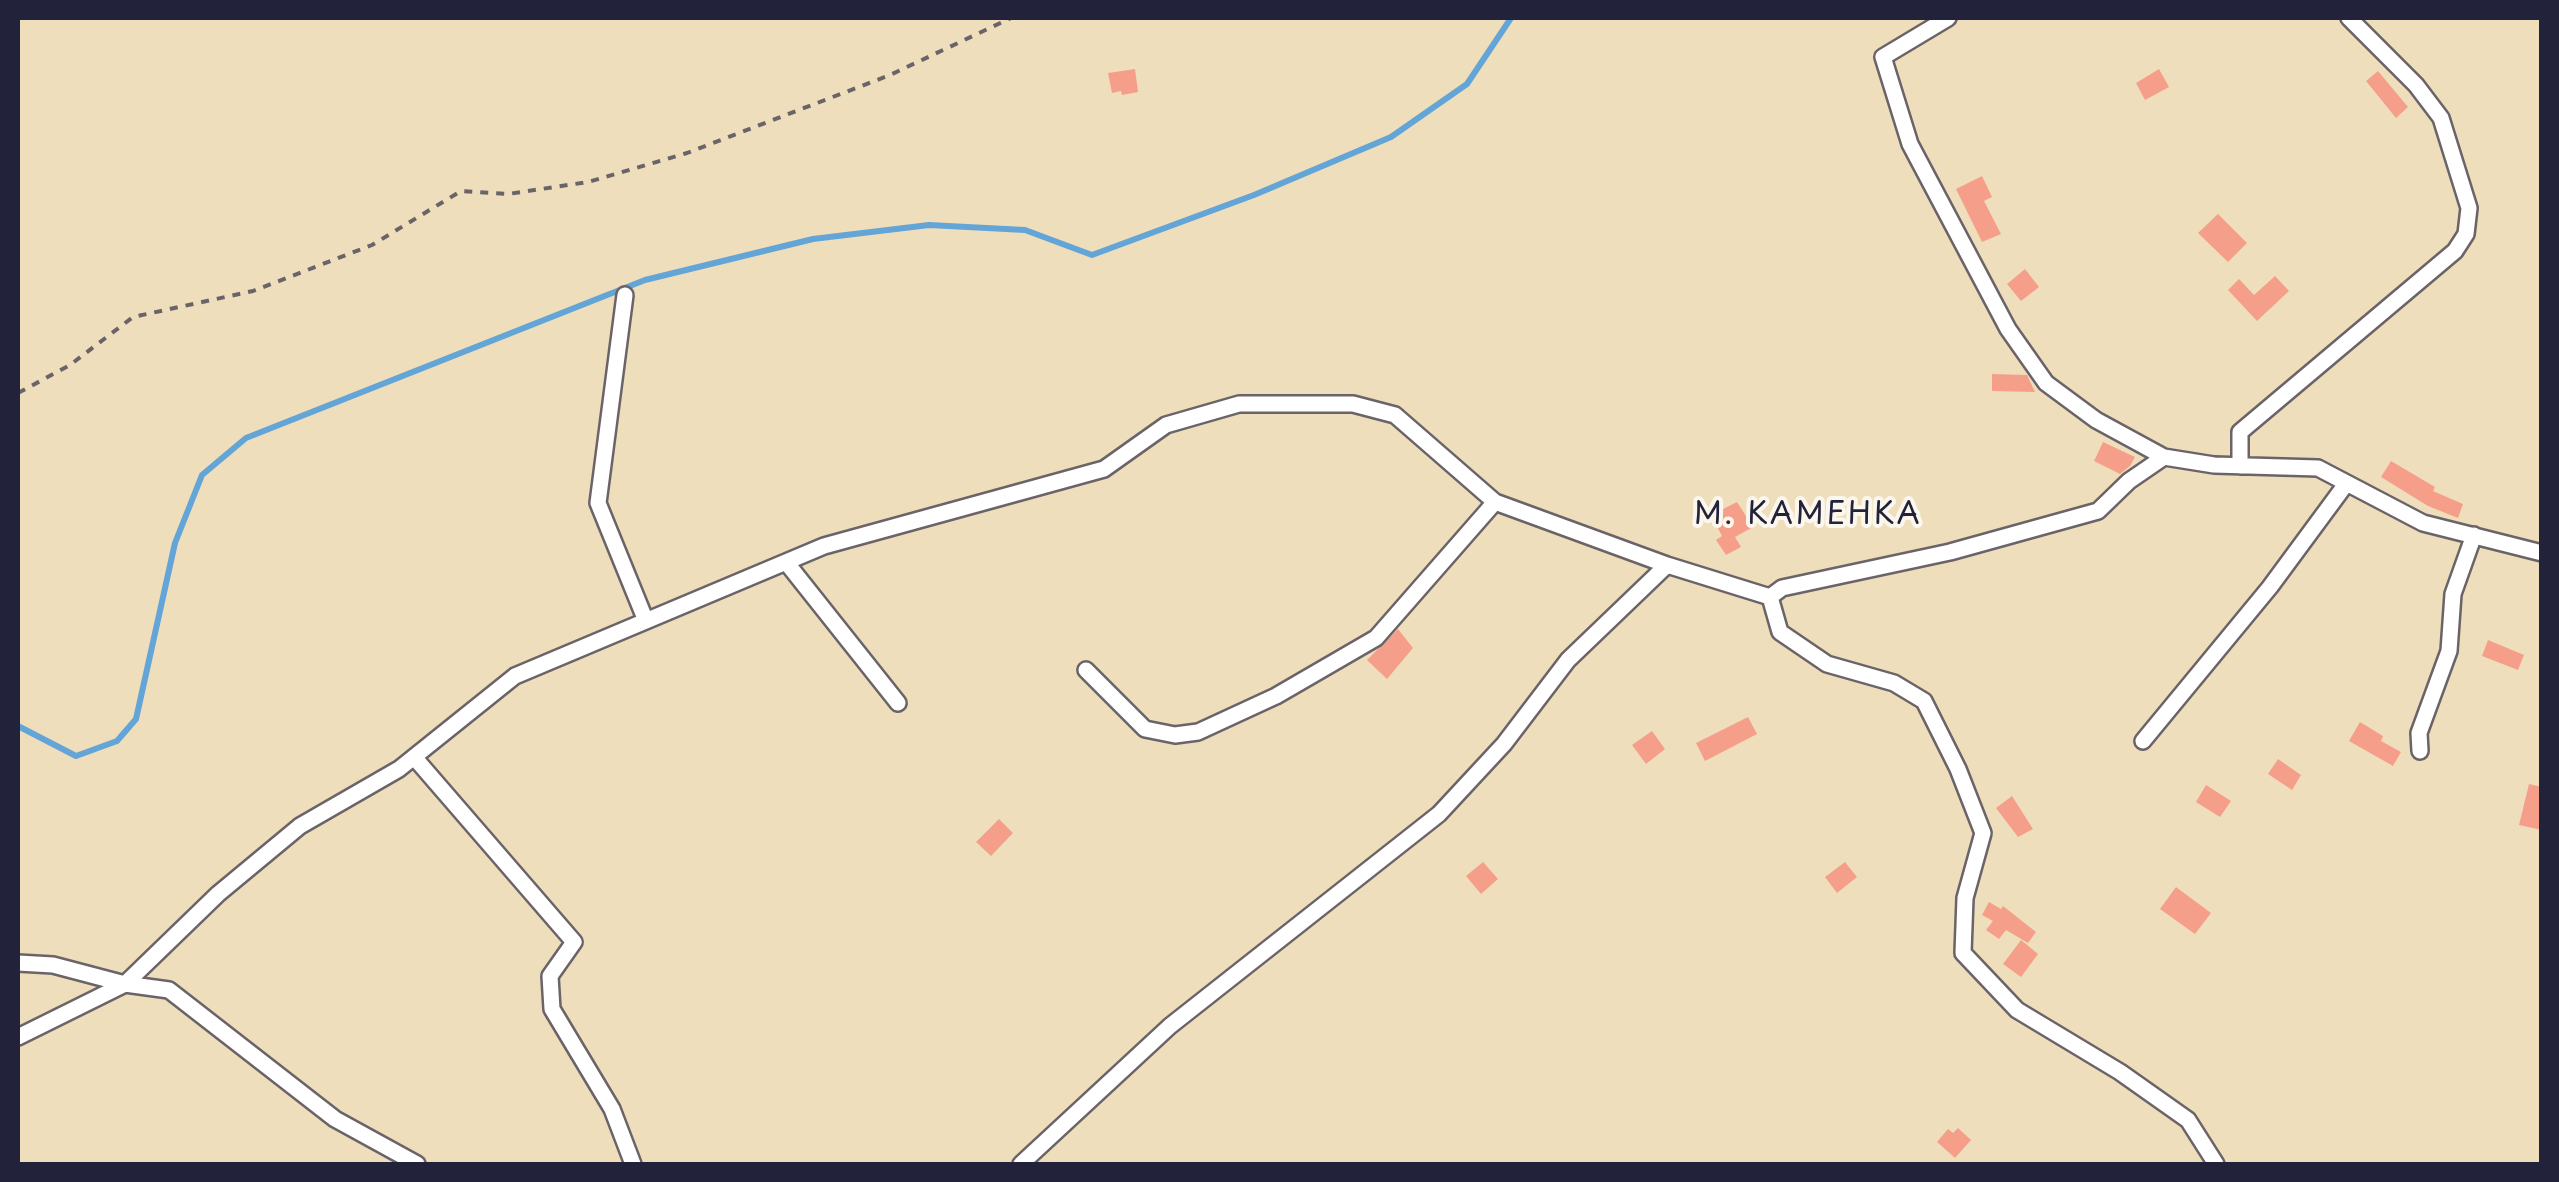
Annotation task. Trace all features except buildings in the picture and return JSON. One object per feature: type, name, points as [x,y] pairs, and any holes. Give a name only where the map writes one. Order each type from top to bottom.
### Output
[{"type":"street","points":[[1948,18],[1883,57],[1910,144],[2008,329],[2046,383],[2096,420],[2164,457],[2240,466],[2318,468],[2422,523],[2542,553]]},
{"type":"street","points":[[2240,466],[2240,432],[2455,251],[2466,234],[2469,208],[2441,118],[2416,85],[2349,18]]},
{"type":"street","points":[[625,296],[598,503],[646,621]]},
{"type":"street","points":[[18,1036],[125,984],[218,894],[300,826],[399,770],[516,676],[824,546],[1104,469],[1166,424],[1239,404],[1353,404],[1395,415],[1495,502],[1667,565],[1770,597]]},
{"type":"street","points":[[1770,597],[1782,588],[1950,552],[2098,511],[2129,481],[2164,457]]},
{"type":"street","points":[[2144,741],[2270,586],[2346,484]]},
{"type":"street","points":[[1086,670],[1145,729],[1175,735],[1198,732],[1276,696],[1376,638],[1495,502]]},
{"type":"street","points":[[2420,752],[2418,733],[2449,651],[2453,594],[2474,535]]},
{"type":"street","points":[[786,562],[898,703]]},
{"type":"street","points":[[1020,1164],[1170,1026],[1439,814],[1504,744],[1568,660],[1667,565]]},
{"type":"street","points":[[1770,597],[1780,632],[1827,664],[1894,684],[1924,701],[1983,833],[1964,898],[1962,954],[2018,1010],[2120,1072],[2188,1120],[2216,1164]]},
{"type":"street","points":[[414,757],[574,942],[550,976],[552,1009],[612,1109],[633,1164]]},
{"type":"street","points":[[18,963],[53,965],[125,984],[169,990],[334,1119],[418,1164]]},
{"type":"path","points":[[18,393],[70,365],[133,318],[221,300],[372,245],[461,190],[508,194],[588,182],[686,153],[890,74],[1012,18]]},
{"type":"waterway","points":[[18,726],[76,756],[117,741],[136,719],[175,543],[202,475],[246,438],[645,280],[813,239],[929,225],[1025,230],[1092,255],[1254,195],[1391,137],[1467,84],[1511,18]]},
{"type":"district","name":"М. КАМЕНКА","points":[[1808,516]]}]
